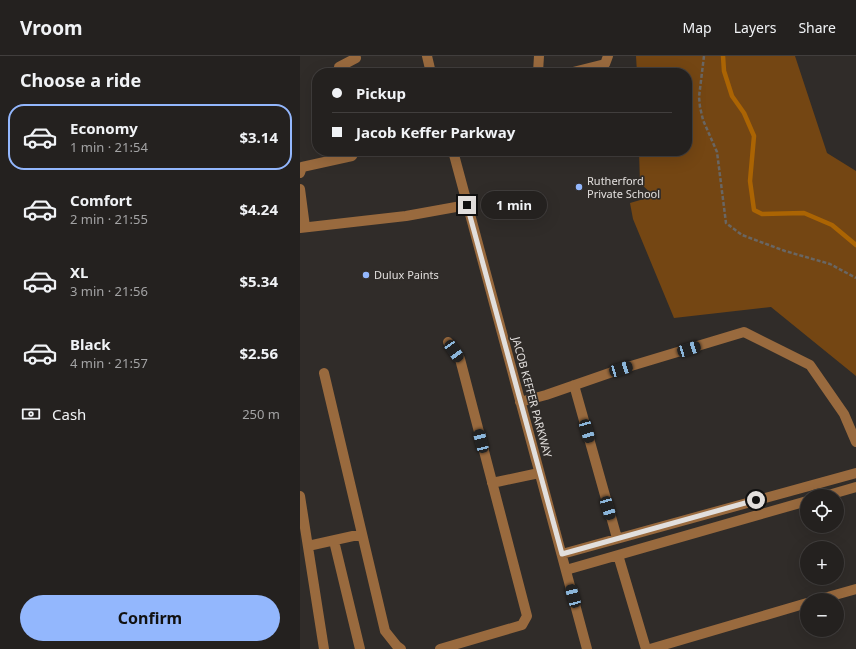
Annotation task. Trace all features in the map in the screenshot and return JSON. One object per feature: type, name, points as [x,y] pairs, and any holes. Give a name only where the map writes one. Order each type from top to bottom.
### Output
[{"type":"street","points":[[427,56],[430,68]]},
{"type":"street","points":[[538,68],[539,56]]},
{"type":"street","points":[[589,68],[605,64],[608,56]]},
{"type":"street","points":[[339,68],[356,58]]},
{"type":"street","points":[[300,173],[302,167],[352,156]]},
{"type":"street","name":"JACOB KEFFER PARKWAY","points":[[453,156],[587,649]]},
{"type":"street","points":[[300,188],[303,228],[406,216],[467,205]]},
{"type":"street","points":[[520,402],[546,395],[621,369],[744,332],[810,365],[844,414],[856,442]]},
{"type":"street","points":[[440,649],[522,625],[526,616],[460,359],[448,342]]},
{"type":"street","points":[[324,373],[385,631],[401,649]]},
{"type":"street","points":[[574,385],[617,538]]},
{"type":"street","points":[[492,483],[540,473]]},
{"type":"street","points":[[562,554],[856,473]]},
{"type":"street","points":[[844,490],[856,487]]},
{"type":"street","points":[[300,496],[324,649]]},
{"type":"street","points":[[566,570],[800,503]]},
{"type":"street","points":[[308,546],[362,534]]},
{"type":"street","points":[[334,540],[360,649]]},
{"type":"street","points":[[618,555],[646,649]]},
{"type":"street","points":[[840,593],[856,588]]},
{"type":"street","points":[[650,649],[800,605]]},
{"type":"path","points":[[704,56],[699,97],[700,107],[703,120],[716,152],[724,200],[726,223],[742,235],[785,251],[830,264],[856,278]]},
{"type":"shaded area","points":[[636,56],[795,56],[827,153],[856,171],[856,376],[771,307],[674,318],[633,219],[630,203],[654,196],[640,183],[639,156],[692,156],[692,68],[637,68]]},
{"type":"waterway","points":[[723,56],[724,71],[732,96],[744,113],[754,136],[750,181],[754,210],[762,214],[804,213],[832,225],[856,245]]},
{"type":"place","name":"Rutherford Private School","points":[[579,187]]},
{"type":"place","name":"Dulux Paints","points":[[366,275]]},
{"type":"route","points":[[467,205],[562,554],[756,500]]}]
